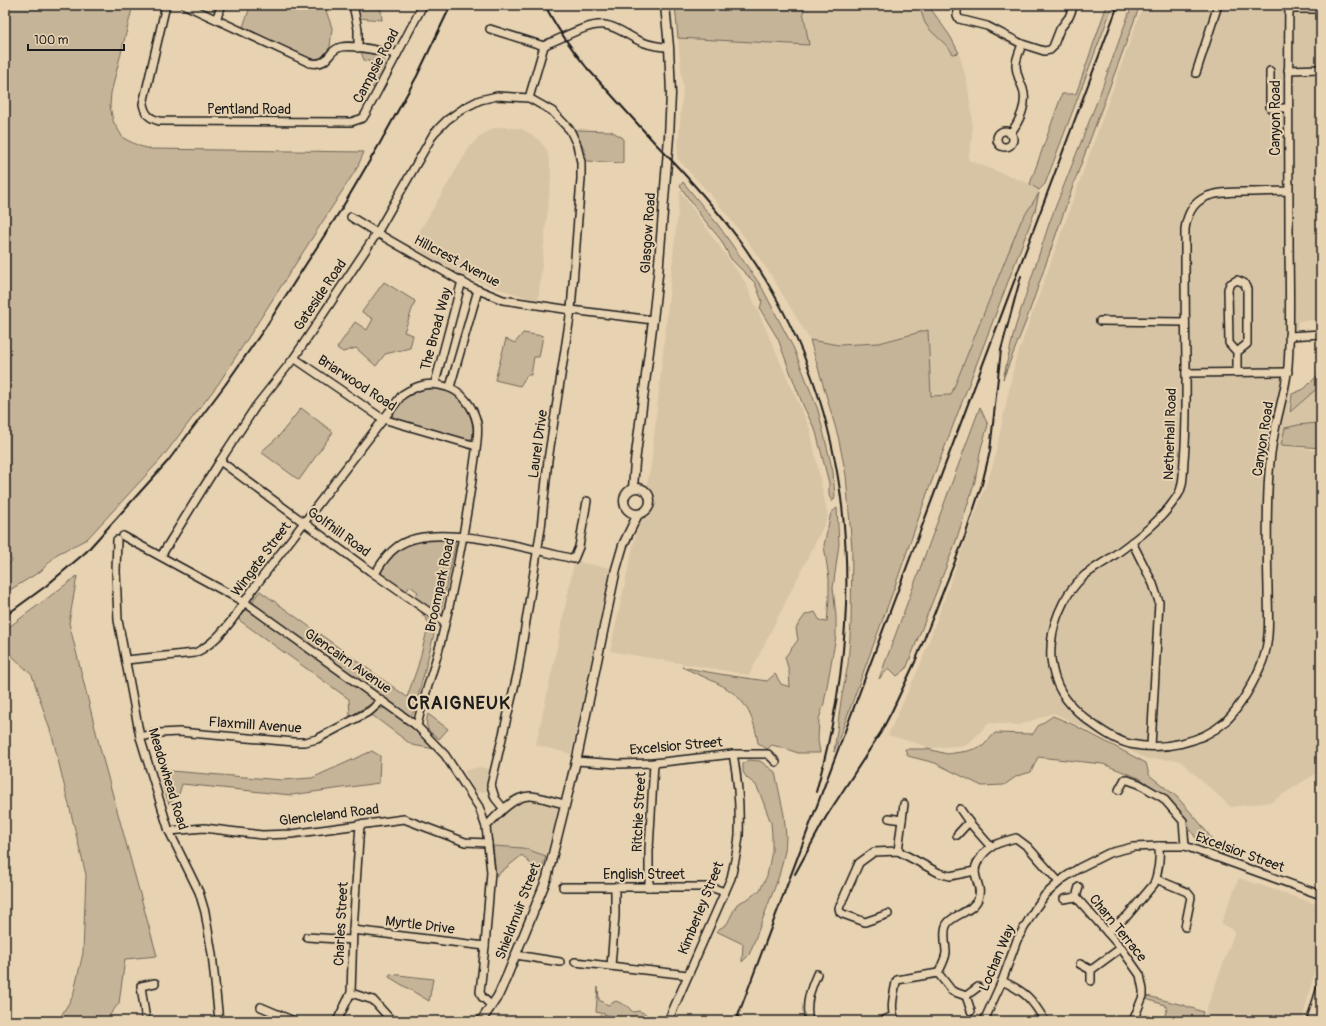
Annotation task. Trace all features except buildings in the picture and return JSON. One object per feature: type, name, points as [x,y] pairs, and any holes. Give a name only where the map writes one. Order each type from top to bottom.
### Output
[{"type":"main road","name":"Glasgow Road","points":[[637,488],[634,462],[654,320],[669,136],[671,94],[665,5]]},
{"type":"main road","points":[[637,488],[648,493],[650,505],[645,512],[635,514],[626,508],[624,500],[627,492],[637,488]]},
{"type":"main road","name":"Shieldmuir Street","points":[[480,1021],[498,996],[547,878],[591,693],[616,569],[623,545],[635,514]]},
{"type":"main road","points":[[1311,1021],[1321,989]]},
{"type":"street","name":"Pentland Road","points":[[166,5],[142,104],[146,114],[152,119],[159,121],[351,122],[363,118]]},
{"type":"street","points":[[184,5],[310,63],[316,64],[323,62],[335,49],[343,47],[397,54]]},
{"type":"street","points":[[216,19],[222,5]]},
{"type":"street","points":[[353,5],[358,29],[358,48]]},
{"type":"street","name":"Campsie Road","points":[[363,118],[423,5]]},
{"type":"street","points":[[957,5],[957,15],[959,19],[987,26],[1022,44],[1044,51],[1053,48],[1060,29],[1069,17],[1074,5]]},
{"type":"street","points":[[1196,73],[1218,5]]},
{"type":"street","name":"Canyon Road","points":[[1129,744],[1151,746],[1167,745],[1190,741],[1210,733],[1227,720],[1247,694],[1264,658],[1268,631],[1267,544],[1269,472],[1275,431],[1288,372],[1289,7],[1321,9]]},
{"type":"street","points":[[529,98],[544,46],[587,27],[604,25],[613,27],[642,42],[660,47],[669,47]]},
{"type":"street","points":[[490,29],[544,46]]},
{"type":"street","points":[[1010,134],[1023,110],[1025,99],[1016,74],[1016,63],[1022,44]]},
{"type":"street","name":"Canyon Road","points":[[1288,70],[1321,69]]},
{"type":"street","points":[[1270,71],[1270,108],[1288,108]]},
{"type":"street","name":"Gateside Road","points":[[160,556],[256,406],[294,358],[377,233],[434,133],[464,108],[480,100],[498,96],[529,98]]},
{"type":"street","name":"Laurel Drive","points":[[503,808],[495,798],[491,785],[518,671],[540,528],[548,460],[571,310],[581,179],[581,162],[577,145],[570,130],[552,111],[529,98]]},
{"type":"street","name":"Netherhall Road","points":[[1129,744],[1109,735],[1094,725],[1073,709],[1061,694],[1054,676],[1051,657],[1052,638],[1057,616],[1068,594],[1084,576],[1132,542],[1161,518],[1181,492],[1185,445],[1185,229],[1193,207],[1206,197],[1220,192],[1289,191]]},
{"type":"street","name":"Hillcrest Avenue","points":[[351,217],[478,290],[503,300],[654,320]]},
{"type":"street","points":[[1237,352],[1247,344],[1247,289],[1244,283],[1237,280],[1232,282],[1228,289],[1229,343],[1237,352],[1237,372]]},
{"type":"street","name":"The Broad Way","points":[[435,383],[462,281]]},
{"type":"street","name":"The Broad Way","points":[[450,387],[478,290]]},
{"type":"street","points":[[1100,321],[1185,322]]},
{"type":"street","points":[[1289,336],[1321,334]]},
{"type":"street","name":"Briarwood Road","points":[[294,358],[383,419],[476,446]]},
{"type":"street","points":[[1186,373],[1288,372]]},
{"type":"street","name":"The Broad Way","points":[[383,419],[402,395],[412,388],[435,383],[450,387],[464,398],[473,411],[478,424],[476,446]]},
{"type":"street","name":"Wingate Street","points":[[126,660],[195,653],[202,650],[223,630],[383,419]]},
{"type":"street","name":"Broompark Road","points":[[417,726],[420,709],[441,643],[464,537],[476,446]]},
{"type":"street","name":"Golfhill Road","points":[[220,461],[374,574],[445,623]]},
{"type":"street","points":[[374,574],[384,558],[399,545],[423,536],[440,535],[464,537],[536,550],[574,559],[578,547],[586,501]]},
{"type":"street","name":"Glencairn Avenue","points":[[120,538],[160,556],[244,602],[417,726],[445,755],[479,806],[486,827],[491,872],[480,992],[482,997],[491,1005]]},
{"type":"street","name":"Meadowhead Road","points":[[120,538],[116,571],[118,620],[140,737],[169,831],[198,892],[205,912],[212,954],[219,1021]]},
{"type":"street","points":[[1132,542],[1153,584],[1159,602],[1151,746]]},
{"type":"street","name":"Flaxmill Avenue","points":[[140,737],[160,733],[179,732],[305,742],[317,739],[370,711],[381,701]]},
{"type":"street","name":"Excelsior Street","points":[[576,760],[619,764],[654,763],[733,754],[768,754],[776,762]]},
{"type":"street","name":"Kimberley Street","points":[[668,1021],[725,892],[733,870],[739,835],[738,783],[733,754]]},
{"type":"street","name":"Ritchie Street","points":[[649,887],[649,849],[654,763]]},
{"type":"street","name":"Excelsior Street","points":[[1119,790],[1125,779],[1139,784],[1163,798],[1183,821],[1185,846],[1321,895]]},
{"type":"street","points":[[486,827],[503,808],[530,796],[565,804]]},
{"type":"street","points":[[898,851],[904,804]]},
{"type":"street","points":[[960,809],[969,822],[991,846]]},
{"type":"street","points":[[889,818],[902,820]]},
{"type":"street","name":"Glencleland Road","points":[[169,831],[204,828],[262,835],[291,834],[404,819],[465,842],[488,843]]},
{"type":"street","points":[[957,835],[969,822]]},
{"type":"street","name":"Charles Street","points":[[337,1021],[351,993],[352,940],[360,824]]},
{"type":"street","points":[[938,973],[946,954],[945,926],[948,921],[972,908],[978,899],[980,890],[975,871],[976,864],[984,851],[1005,840],[1016,838],[1028,847],[1059,882]]},
{"type":"street","points":[[1106,932],[1127,916],[1154,884],[1156,879],[1159,846]]},
{"type":"street","name":"Lochan Way","points":[[984,1021],[1002,982],[1017,940],[1034,909],[1045,895],[1059,882],[1079,868],[1109,853],[1133,847],[1185,846]]},
{"type":"street","points":[[888,914],[865,922],[843,914],[840,912],[839,908],[859,863],[874,852],[898,851],[939,873],[950,876],[975,871]]},
{"type":"street","points":[[1156,879],[1187,892],[1191,897],[1185,928]]},
{"type":"street","name":"English Street","points":[[563,887],[710,887],[725,892]]},
{"type":"street","points":[[611,966],[616,916],[615,887]]},
{"type":"street","name":"Charn Terrace","points":[[1076,897],[1079,887]]},
{"type":"street","name":"Charn Terrace","points":[[1076,897],[1121,948],[1140,975],[1143,990],[1141,1002],[1133,1021]]},
{"type":"street","name":"Charn Terrace","points":[[1064,899],[1076,897]]},
{"type":"street","name":"Myrtle Drive","points":[[353,930],[485,946]]},
{"type":"street","points":[[307,937],[352,940]]},
{"type":"street","points":[[1090,970],[1121,948]]},
{"type":"street","points":[[516,955],[560,962]]},
{"type":"street","points":[[575,962],[688,975]]},
{"type":"street","points":[[1080,964],[1090,970]]},
{"type":"street","points":[[1090,970],[1091,982]]},
{"type":"street","points":[[938,973],[952,991],[966,996]]},
{"type":"street","points":[[882,1021],[894,1018],[893,1003],[896,982],[898,980],[938,973]]},
{"type":"street","points":[[809,1021],[807,1006],[817,974]]},
{"type":"street","points":[[1002,982],[1018,989],[1033,1001],[1042,1019]]},
{"type":"street","points":[[146,1021],[141,986],[155,984]]},
{"type":"street","points":[[966,996],[978,987]]},
{"type":"street","points":[[351,993],[373,1000],[392,1021]]},
{"type":"street","points":[[966,996],[971,1011]]},
{"type":"street","points":[[261,1007],[294,1021]]},
{"type":"shaded area","points":[[5,5],[133,5],[111,93],[110,106],[113,121],[123,138],[139,146],[151,149],[364,152],[357,168],[219,383],[161,459],[87,539],[57,554],[41,571],[5,593],[5,566],[12,561],[5,551]]},
{"type":"shaded area","points":[[253,5],[324,5],[332,28],[330,47],[320,59],[311,59],[243,27],[249,10]]},
{"type":"shaded area","points":[[356,5],[375,5],[381,10],[382,20],[359,18]]},
{"type":"shaded area","points":[[675,5],[802,5],[809,45],[678,38]]},
{"type":"shaded area","points":[[802,5],[919,5],[926,24],[948,46],[953,54],[959,53],[967,82],[972,117],[972,138],[968,160],[1030,184],[1039,190],[1039,193],[1021,221],[951,395],[931,396],[928,330],[879,343],[839,345],[810,340],[771,275],[746,239],[715,200],[677,158],[683,88],[678,38],[809,45]]},
{"type":"shaded area","points":[[919,5],[928,5],[950,36],[959,53],[953,54],[931,31],[925,23]]},
{"type":"shaded area","points":[[1107,5],[1113,5],[1045,184],[1039,190],[1030,184],[1062,94],[1076,94]]},
{"type":"shaded area","points":[[1132,5],[1140,5],[1074,183],[1026,321],[1003,379],[1015,328],[1050,221],[1098,99]]},
{"type":"shaded area","points":[[1143,5],[1321,5],[1321,320],[1298,321],[1288,414],[1321,385],[1321,424],[1287,427],[1285,446],[1321,451],[1321,770],[1271,802],[1231,807],[1179,760],[1147,759],[1054,713],[1019,725],[989,723],[967,745],[932,748],[888,735],[921,663],[993,465],[1015,362]]},
{"type":"shaded area","points":[[361,52],[380,55],[383,59],[383,72],[374,90],[370,80],[373,73],[369,61],[364,60]]},
{"type":"shaded area","points":[[505,127],[522,129],[539,140],[547,150],[550,164],[551,177],[538,301],[464,276],[435,261],[412,244],[469,148],[477,139],[488,131],[495,128]]},
{"type":"shaded area","points":[[575,130],[611,131],[623,138],[623,163],[587,161],[585,151]]},
{"type":"shaded area","points":[[683,182],[718,225],[761,286],[794,349],[818,410],[833,472],[835,497],[832,502],[829,495],[829,483],[816,432],[803,405],[778,339],[760,309],[762,301],[755,283],[731,259],[721,240],[701,216],[680,186]]},
{"type":"shaded area","points":[[680,191],[745,282],[810,429],[828,517],[749,675],[610,651],[651,466]]},
{"type":"shaded area","points":[[1039,193],[1035,211],[928,491],[834,752],[848,664],[851,623],[852,549],[846,475],[838,436],[810,340],[839,345],[879,343],[928,330],[931,396],[951,395],[1021,221]]},
{"type":"shaded area","points":[[384,282],[415,301],[404,332],[413,335],[410,348],[385,354],[376,366],[356,348],[343,352],[337,348],[355,322],[367,330],[373,319],[362,312]]},
{"type":"shaded area","points":[[523,333],[543,336],[539,357],[534,357],[531,375],[527,375],[520,386],[495,380],[506,339],[515,343]]},
{"type":"shaded area","points":[[1321,372],[1321,385],[1290,412],[1292,394],[1304,389]]},
{"type":"shaded area","points":[[423,389],[442,390],[460,399],[468,410],[472,424],[473,438],[467,440],[394,419],[392,413],[402,400],[410,392]]},
{"type":"shaded area","points":[[980,407],[988,425],[981,448],[975,481],[955,544],[906,669],[897,676],[889,668],[879,679]]},
{"type":"shaded area","points":[[301,408],[333,432],[299,480],[261,452],[279,436]]},
{"type":"shaded area","points":[[1317,423],[1321,424],[1321,448],[1281,445],[1285,428]]},
{"type":"shaded area","points":[[837,508],[839,544],[833,588],[836,616],[836,636],[824,703],[819,719],[818,740],[820,753],[798,753],[772,745],[767,749],[758,743],[754,725],[749,712],[742,701],[722,686],[682,667],[767,681],[775,674],[781,684],[790,687],[789,671],[785,657],[798,640],[796,628],[805,615],[815,612],[820,621],[827,622],[829,579],[824,545],[831,513]]},
{"type":"shaded area","points":[[438,539],[453,541],[456,543],[440,614],[414,598],[418,592],[410,586],[406,592],[383,576],[381,572],[381,568],[400,549],[419,542]]},
{"type":"shaded area","points":[[580,561],[582,563],[611,568],[571,754],[536,745],[574,563]]},
{"type":"shaded area","points":[[77,576],[69,623],[101,752],[157,956],[125,959],[119,1003],[105,1021],[58,1021],[73,996],[83,953],[86,875],[53,739],[32,675],[7,651],[5,651],[5,630]]},
{"type":"shaded area","points":[[260,591],[407,697],[418,666],[429,623],[421,612],[437,623],[414,712],[411,716],[407,716],[254,606],[253,600]]},
{"type":"shaded area","points":[[250,608],[372,697],[373,701],[371,704],[350,716],[349,699],[239,620],[245,610]]},
{"type":"shaded area","points":[[387,708],[431,743],[435,749],[412,745],[372,715],[379,709]]},
{"type":"shaded area","points":[[428,714],[448,729],[439,739],[428,729],[426,723]]},
{"type":"shaded area","points":[[1053,716],[1074,725],[1146,763],[1149,775],[1177,797],[1199,822],[1224,855],[1198,841],[1174,806],[1154,788],[1139,778],[1103,764],[1038,757],[1031,772],[1017,776],[1004,785],[982,786],[935,763],[908,756],[905,749],[928,749],[947,754],[968,751],[983,746],[995,733],[1033,734],[1038,726]]},
{"type":"shaded area","points":[[372,751],[380,756],[379,783],[291,795],[182,784],[179,794],[169,804],[158,770],[282,780],[312,778]]},
{"type":"shaded area","points":[[748,760],[760,761],[775,772],[784,815],[786,837],[785,851],[779,876],[749,955],[742,962],[743,944],[716,931],[727,924],[737,904],[760,890],[767,876],[772,851],[771,823],[756,785],[747,778],[743,772],[743,764]]},
{"type":"shaded area","points":[[479,767],[489,769],[488,791],[476,793],[464,771]]},
{"type":"shaded area","points":[[529,800],[559,805],[546,856],[523,848],[493,846],[491,831],[493,826],[505,811],[521,802]]},
{"type":"shaded area","points":[[493,846],[523,848],[546,856],[540,874],[522,855],[496,876]]},
{"type":"shaded area","points":[[1239,878],[1319,905],[1321,908],[1321,946],[1302,1021],[1202,1021],[1235,931],[1221,923]]},
{"type":"shaded area","points":[[390,974],[433,979],[429,1001],[389,977]]},
{"type":"shaded area","points":[[598,987],[599,1000],[608,1005],[616,1001],[627,1006],[633,1012],[639,1011],[646,1014],[643,1021],[616,1021],[615,1017],[596,1012]]},
{"type":"shaded area","points":[[1147,996],[1183,1005],[1203,1012],[1200,1021],[1163,1021],[1167,1009],[1165,1005],[1146,999]]},
{"type":"railway","points":[[5,616],[46,586],[86,552],[168,461],[225,385],[265,328],[342,208],[417,76],[451,5]]},
{"type":"railway","points":[[545,5],[564,38],[587,68],[699,190],[740,241],[779,304],[809,370],[830,437],[842,507],[846,577],[843,649],[833,720],[816,792]]},
{"type":"railway","points":[[736,1021],[1118,5]]},
{"type":"railway","points":[[795,874],[826,817],[881,732],[892,711],[915,662],[965,536],[982,484],[990,451],[1001,350],[1021,276]]},
{"type":"district","name":"CRAIGNEUK","points":[[459,703]]}]
